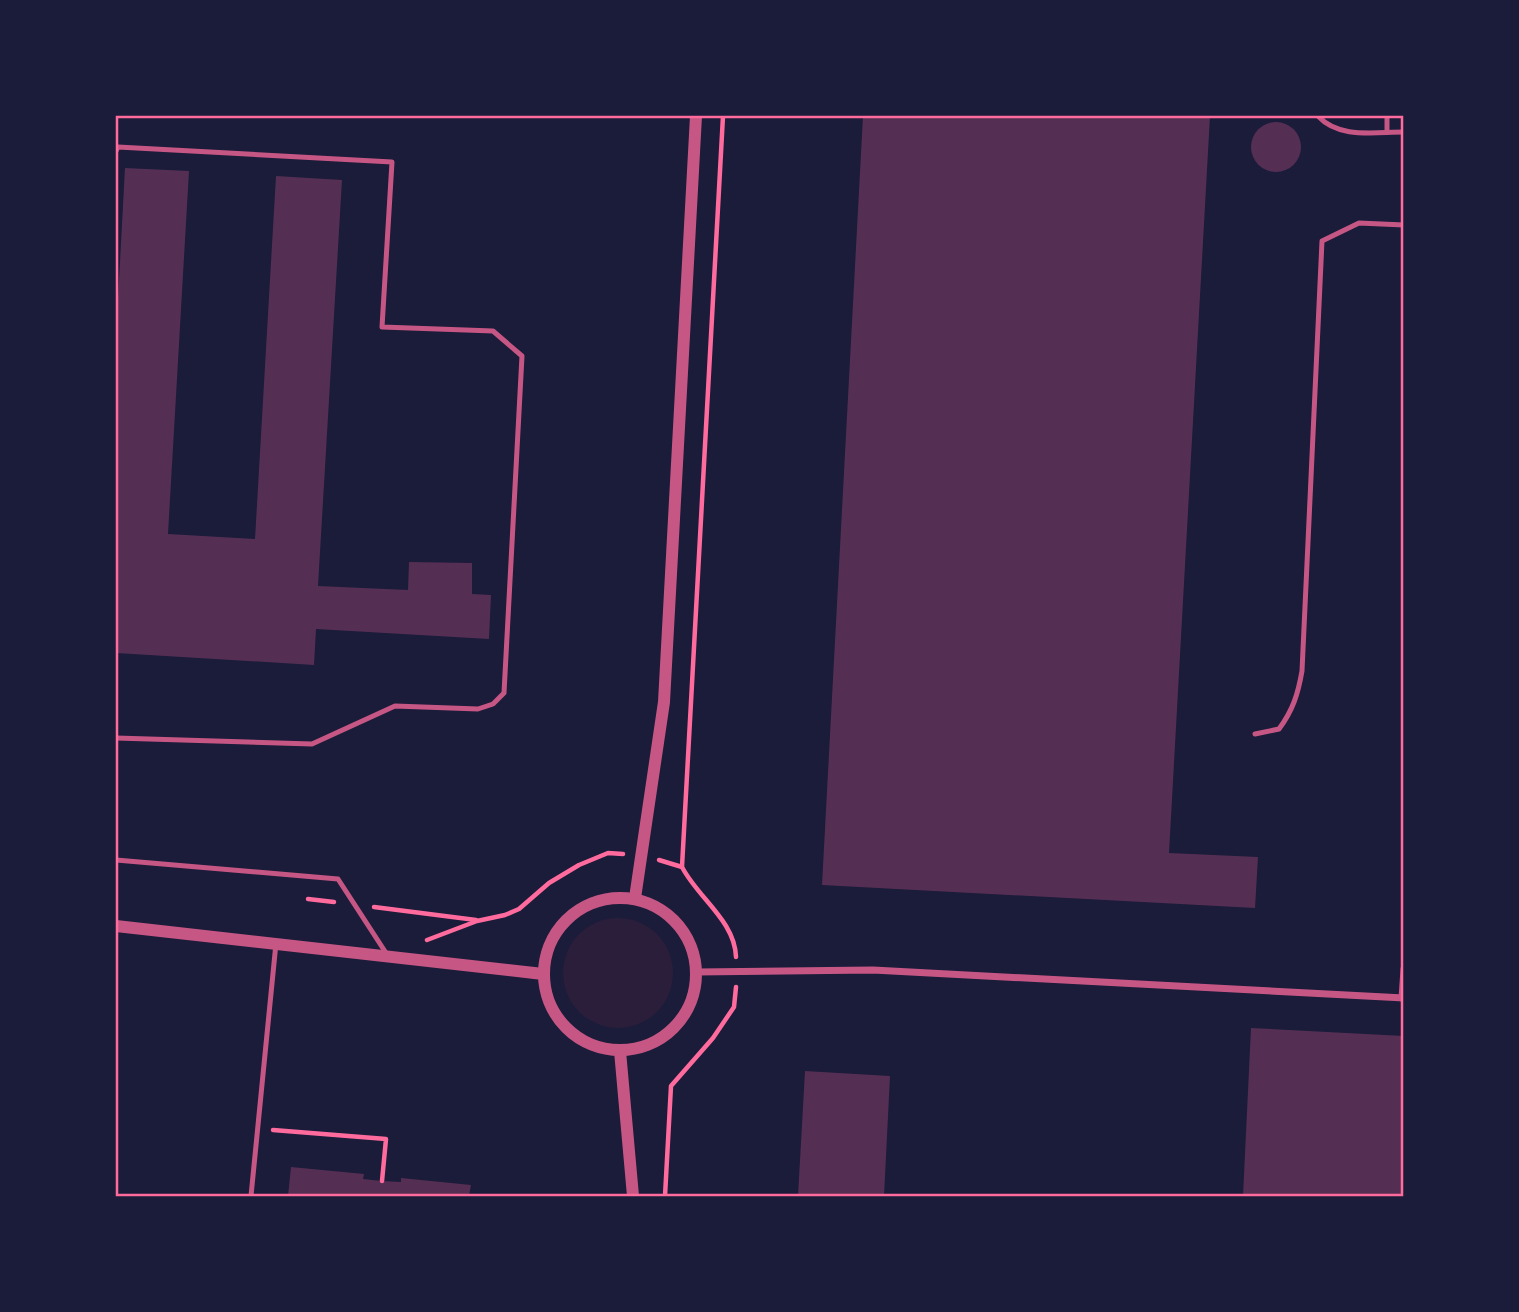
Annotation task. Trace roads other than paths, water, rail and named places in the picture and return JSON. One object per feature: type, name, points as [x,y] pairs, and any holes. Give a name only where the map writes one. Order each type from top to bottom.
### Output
[{"type":"street","points":[[635,898],[664,702],[696,116]]},
{"type":"street","points":[[613,898],[635,898],[660,908],[680,924],[693,947],[697,972],[695,993],[688,1012],[675,1028],[659,1040],[640,1048],[620,1051],[596,1047],[575,1036],[558,1019],[547,997],[543,974],[547,951],[556,931],[572,915],[591,903],[613,898]]},
{"type":"street","points":[[116,926],[543,974]]},
{"type":"street","points":[[697,972],[873,970],[1403,998],[1404,969]]},
{"type":"street","points":[[620,1051],[633,1196]]},
{"type":"lane","points":[[1318,116],[1324,123],[1342,132],[1404,132]]},
{"type":"lane","points":[[1387,116],[1387,132]]},
{"type":"lane","points":[[116,151],[118,147],[145,148],[392,162],[382,327],[493,331],[522,356],[504,693],[499,699],[478,709],[394,706],[312,744],[116,738]]},
{"type":"lane","points":[[1255,734],[1279,729],[1290,714],[1298,695],[1302,671],[1322,241],[1359,223],[1404,225]]},
{"type":"lane","points":[[116,860],[338,879],[387,955]]},
{"type":"lane","points":[[251,1196],[276,943]]}]
